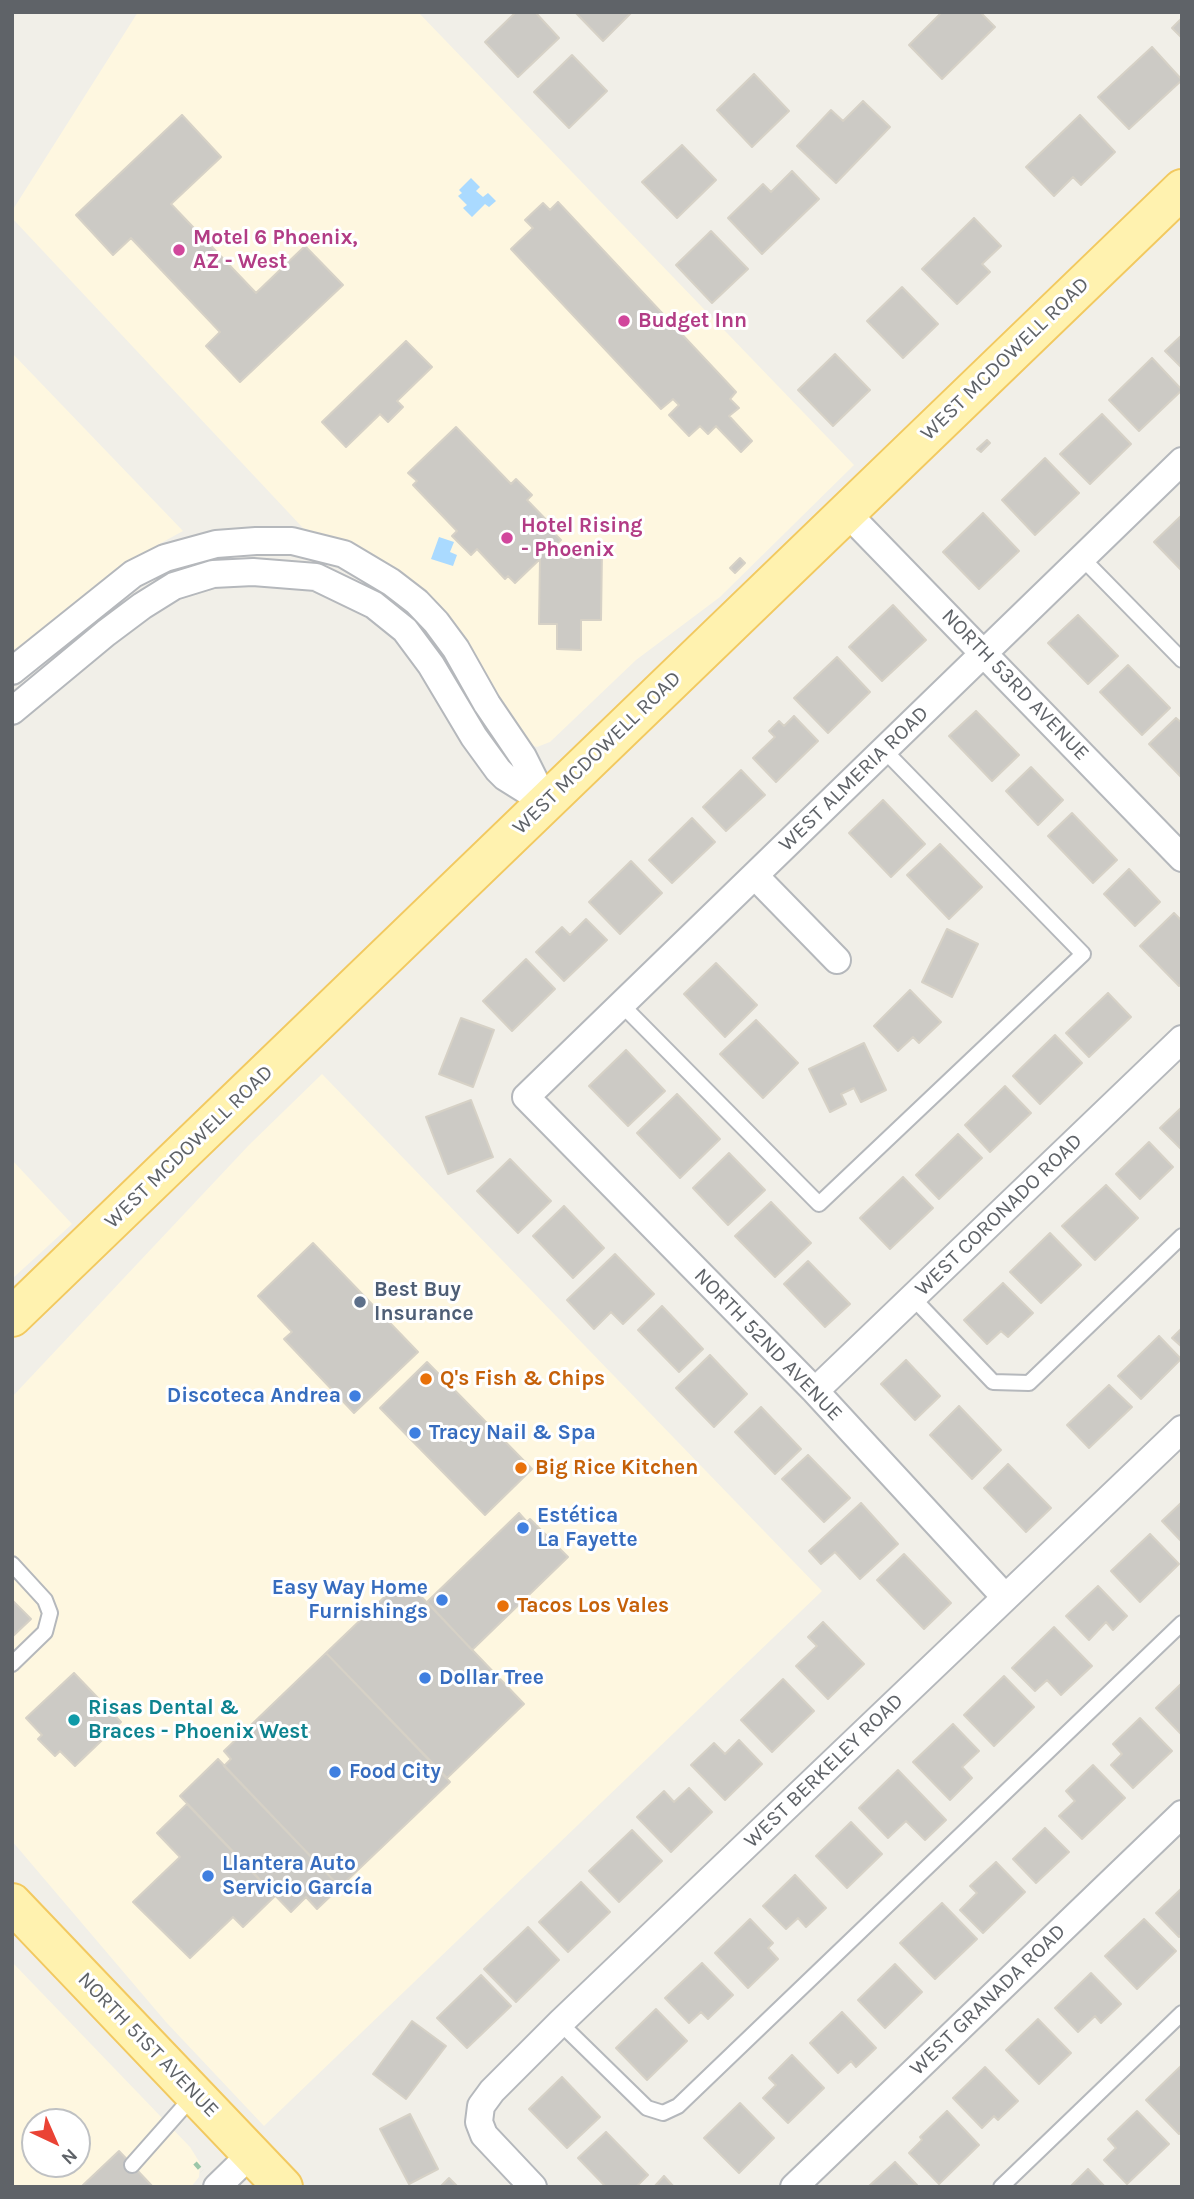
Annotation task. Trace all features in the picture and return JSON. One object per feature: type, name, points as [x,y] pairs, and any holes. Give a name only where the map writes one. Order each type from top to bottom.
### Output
[{"type":"main road","name":"WEST MCDOWELL ROAD","points":[[12,1317],[1182,189]]},
{"type":"main road","name":"NORTH 51ST AVENUE","points":[[12,1903],[283,2187]]},
{"type":"street","name":"WEST ALMERIA ROAD","points":[[526,1097],[1182,461]]},
{"type":"street","name":"NORTH 53RD AVENUE","points":[[846,512],[1182,858]]},
{"type":"street","points":[[12,671],[134,574],[165,558],[216,544],[292,541],[344,554],[391,582],[417,602],[456,649],[487,704],[523,757],[546,803]]},
{"type":"street","points":[[12,711],[106,633],[174,586],[213,574],[253,572],[316,577],[374,605],[405,631],[498,770],[546,803]]},
{"type":"street","points":[[755,876],[837,960]]},
{"type":"street","name":"WEST CORONADO ROAD","points":[[815,1391],[1180,1045]]},
{"type":"street","name":"NORTH 52ND AVENUE","points":[[526,1097],[815,1391],[1005,1597]]},
{"type":"street","name":"WEST BERKELEY ROAD","points":[[533,2187],[484,2135],[479,2122],[481,2106],[492,2091],[1005,1597],[1178,1440]]},
{"type":"street","name":"WEST GRANADA ROAD","points":[[794,2187],[1182,1814]]},
{"type":"street","points":[[217,2187],[252,2153]]},
{"type":"lane","points":[[1082,558],[1182,660]]},
{"type":"lane","points":[[622,1005],[819,1204],[1083,954],[884,750]]},
{"type":"lane","points":[[913,1298],[993,1382],[1030,1383],[1182,1236]]},
{"type":"lane","points":[[12,1564],[45,1600],[50,1613],[45,1632],[12,1664]]},
{"type":"lane","points":[[561,2023],[647,2108],[663,2113],[678,2106],[1182,1623]]},
{"type":"lane","points":[[1001,2187],[1182,2013]]},
{"type":"lane","points":[[132,2165],[195,2094]]},
{"type":"shaded area","points":[[138,12],[418,12],[854,465],[720,597],[636,660],[550,742],[537,747],[527,743],[518,735],[453,620],[439,603],[398,571],[360,549],[303,528],[12,218],[12,211]]},
{"type":"shaded area","points":[[12,353],[183,531],[121,565],[12,656]]},
{"type":"shaded area","points":[[322,1074],[822,1591],[264,2126],[166,2022],[12,1841],[12,1397],[249,1145]]},
{"type":"shaded area","points":[[12,1160],[72,1224],[12,1279]]},
{"type":"shaded area","points":[[12,1962],[190,2147],[200,2163],[199,2177],[191,2187],[12,2187]]},
{"type":"water","points":[[471,178],[480,187],[476,191],[483,197],[488,193],[496,201],[489,207],[485,204],[472,217],[463,208],[467,205],[458,196],[462,193],[459,190]]},
{"type":"water","points":[[439,537],[454,542],[450,552],[457,555],[453,566],[431,559]]},
{"type":"building","points":[[516,12],[535,12],[559,38],[518,77],[485,42]]},
{"type":"building","points":[[575,12],[632,12],[603,41]]},
{"type":"building","points":[[942,12],[980,12],[995,27],[942,79],[909,45]]},
{"type":"building","points":[[1182,18],[1182,38],[1172,28]]},
{"type":"building","points":[[1152,47],[1182,80],[1129,129],[1098,97]]},
{"type":"building","points":[[572,55],[607,91],[569,128],[534,92]]},
{"type":"building","points":[[754,74],[789,111],[752,147],[717,110]]},
{"type":"building","points":[[863,101],[890,127],[836,183],[797,146],[831,110],[843,121]]},
{"type":"building","name":"Motel 6 Phoenix, AZ - West","points":[[182,115],[221,157],[171,204],[256,293],[305,246],[343,285],[240,382],[206,346],[220,332],[131,238],[113,255],[76,215]]},
{"type":"building","points":[[1080,115],[1115,152],[1081,185],[1073,177],[1054,196],[1026,167]]},
{"type":"building","points":[[682,145],[716,180],[677,218],[642,182]]},
{"type":"building","points":[[792,171],[819,199],[762,254],[728,218],[763,184],[771,192]]},
{"type":"building","name":"Budget Inn","points":[[558,202],[736,392],[730,399],[739,408],[729,416],[752,441],[741,452],[716,426],[708,434],[700,426],[689,436],[669,415],[679,405],[673,399],[661,409],[511,249],[533,228],[525,220],[543,203],[550,210]]},
{"type":"building","points":[[974,218],[1001,246],[982,264],[990,272],[957,304],[922,269]]},
{"type":"building","points":[[711,231],[748,269],[712,303],[676,265]]},
{"type":"building","points":[[902,287],[938,324],[903,358],[867,321]]},
{"type":"building","points":[[1182,335],[1182,368],[1165,351]]},
{"type":"building","points":[[406,341],[432,367],[397,401],[403,407],[388,422],[380,414],[346,447],[322,422]]},
{"type":"building","points":[[835,354],[870,390],[833,426],[798,390]]},
{"type":"building","points":[[1152,358],[1182,390],[1139,431],[1109,400]]},
{"type":"building","points":[[1102,414],[1131,444],[1090,484],[1060,454]]},
{"type":"building","name":"Hotel Rising - Phoenix","points":[[456,427],[511,484],[516,479],[532,495],[527,500],[557,531],[554,533],[561,540],[549,551],[602,552],[601,620],[581,620],[581,650],[557,649],[557,624],[539,624],[540,559],[515,583],[508,576],[505,579],[477,549],[471,555],[452,536],[457,531],[413,485],[417,481],[408,473]]},
{"type":"building","points":[[987,440],[990,443],[981,452],[977,449]]},
{"type":"building","points":[[1045,458],[1079,493],[1035,535],[1002,500]]},
{"type":"building","points":[[983,513],[1019,551],[979,589],[943,552]]},
{"type":"building","points":[[1182,515],[1182,571],[1154,542]]},
{"type":"building","points":[[740,558],[745,563],[735,573],[730,568]]},
{"type":"building","points":[[893,605],[926,640],[882,681],[849,647]]},
{"type":"building","points":[[1078,615],[1118,656],[1088,684],[1048,643]]},
{"type":"building","points":[[837,657],[870,692],[828,733],[794,698]]},
{"type":"building","points":[[1128,665],[1170,708],[1142,735],[1100,692]]},
{"type":"building","points":[[976,711],[1019,755],[992,781],[949,736]]},
{"type":"building","points":[[794,716],[818,741],[776,782],[753,758],[775,737],[769,731],[779,721],[784,726]]},
{"type":"building","points":[[1176,718],[1182,723],[1182,778],[1149,744]]},
{"type":"building","points":[[1031,767],[1063,800],[1038,825],[1006,791]]},
{"type":"building","points":[[741,770],[765,795],[726,831],[703,807]]},
{"type":"building","points":[[883,800],[925,844],[891,877],[849,833]]},
{"type":"building","points":[[1072,813],[1117,860],[1093,883],[1048,836]]},
{"type":"building","points":[[692,818],[715,842],[672,883],[649,860]]},
{"type":"building","points":[[940,844],[982,887],[949,919],[907,875]]},
{"type":"building","points":[[631,861],[662,893],[620,934],[589,902]]},
{"type":"building","points":[[1129,869],[1160,902],[1135,926],[1104,894]]},
{"type":"building","points":[[1174,913],[1182,921],[1182,984],[1179,986],[1140,946]]},
{"type":"building","points":[[586,919],[607,940],[564,981],[536,952],[562,927],[570,935]]},
{"type":"building","points":[[947,929],[978,944],[952,997],[922,982]]},
{"type":"building","points":[[526,959],[555,989],[512,1031],[483,1001]]},
{"type":"building","points":[[716,963],[757,1005],[725,1037],[684,994]]},
{"type":"building","points":[[910,990],[941,1022],[919,1043],[913,1037],[898,1051],[874,1026]]},
{"type":"building","points":[[1108,993],[1131,1017],[1089,1057],[1066,1033]]},
{"type":"building","points":[[461,1018],[494,1030],[473,1087],[439,1074]]},
{"type":"building","points":[[756,1020],[798,1063],[763,1098],[720,1054]]},
{"type":"building","points":[[1055,1035],[1082,1063],[1040,1104],[1013,1076]]},
{"type":"building","points":[[864,1043],[886,1090],[861,1102],[854,1088],[841,1094],[846,1104],[830,1112],[809,1069]]},
{"type":"building","points":[[626,1050],[665,1091],[628,1126],[589,1086]]},
{"type":"building","points":[[1005,1086],[1031,1113],[990,1152],[965,1125]]},
{"type":"building","points":[[677,1094],[720,1139],[680,1178],[637,1133]]},
{"type":"building","points":[[471,1100],[493,1157],[448,1174],[426,1117]]},
{"type":"building","points":[[1182,1107],[1182,1150],[1160,1128]]},
{"type":"building","points":[[958,1134],[982,1158],[939,1199],[916,1175]]},
{"type":"building","points":[[1149,1142],[1173,1167],[1140,1199],[1116,1174]]},
{"type":"building","points":[[729,1153],[765,1190],[728,1225],[693,1188]]},
{"type":"building","points":[[510,1159],[551,1201],[518,1233],[477,1191]]},
{"type":"building","points":[[903,1177],[933,1208],[890,1249],[860,1218]]},
{"type":"building","points":[[1106,1185],[1138,1218],[1095,1260],[1062,1226]]},
{"type":"building","points":[[771,1202],[811,1243],[775,1277],[735,1236]]},
{"type":"building","points":[[564,1206],[604,1248],[573,1278],[533,1236]]},
{"type":"building","points":[[1050,1233],[1081,1265],[1041,1303],[1010,1272]]},
{"type":"building","points":[[313,1243],[418,1352],[354,1413],[284,1339],[292,1332],[258,1296]]},
{"type":"building","points":[[615,1254],[654,1294],[623,1324],[611,1312],[594,1329],[567,1300]]},
{"type":"building","points":[[808,1261],[850,1304],[825,1327],[784,1284]]},
{"type":"building","points":[[1003,1283],[1033,1313],[1008,1337],[1001,1331],[987,1344],[964,1320]]},
{"type":"building","points":[[662,1306],[703,1349],[679,1372],[638,1330]]},
{"type":"building","points":[[1182,1328],[1182,1347],[1172,1338]]},
{"type":"building","points":[[1159,1336],[1181,1359],[1141,1399],[1118,1376]]},
{"type":"building","points":[[710,1355],[747,1394],[714,1427],[676,1388]]},
{"type":"building","points":[[906,1360],[940,1396],[915,1420],[881,1384]]},
{"type":"building","points":[[427,1362],[532,1469],[485,1515],[380,1408]]},
{"type":"building","points":[[1109,1385],[1132,1407],[1089,1448],[1067,1425]]},
{"type":"building","points":[[959,1406],[1001,1450],[972,1479],[930,1435]]},
{"type":"building","points":[[761,1407],[801,1449],[775,1474],[735,1432]]},
{"type":"building","points":[[808,1455],[850,1498],[824,1522],[782,1479]]},
{"type":"building","points":[[1008,1464],[1051,1508],[1026,1532],[984,1488]]},
{"type":"building","points":[[1182,1502],[1182,1542],[1162,1521]]},
{"type":"building","points":[[861,1503],[898,1544],[860,1579],[835,1552],[821,1564],[809,1551]]},
{"type":"building","points":[[519,1513],[527,1522],[530,1519],[568,1557],[472,1650],[428,1601]]},
{"type":"building","points":[[1150,1534],[1179,1564],[1140,1602],[1111,1571]]},
{"type":"building","points":[[904,1554],[951,1603],[924,1629],[877,1580]]},
{"type":"building","name":"Dollar Tree","points":[[396,1586],[404,1595],[412,1587],[524,1704],[447,1778],[326,1653]]},
{"type":"building","points":[[1098,1586],[1127,1616],[1113,1630],[1106,1622],[1089,1640],[1066,1616]]},
{"type":"building","points":[[12,1600],[31,1619],[12,1637]]},
{"type":"building","points":[[823,1622],[864,1664],[828,1699],[796,1666],[817,1646],[808,1637]]},
{"type":"building","points":[[1054,1627],[1092,1666],[1061,1695],[1047,1680],[1035,1691],[1012,1668]]},
{"type":"building","name":"Food City","points":[[326,1653],[450,1782],[340,1887],[224,1766],[231,1759],[224,1751]]},
{"type":"building","name":"Risas Dental & Braces - Phoenix West","points":[[74,1673],[121,1722],[75,1766],[60,1751],[55,1756],[38,1739],[42,1735],[26,1718]]},
{"type":"building","points":[[1004,1676],[1034,1707],[994,1746],[964,1715]]},
{"type":"building","points":[[783,1679],[814,1711],[772,1752],[741,1720]]},
{"type":"building","points":[[1182,1683],[1182,1735],[1156,1708]]},
{"type":"building","points":[[1140,1718],[1172,1751],[1133,1788],[1111,1765],[1122,1754],[1113,1744]]},
{"type":"building","points":[[953,1724],[979,1751],[962,1767],[972,1778],[950,1800],[913,1762]]},
{"type":"building","points":[[739,1740],[762,1764],[725,1800],[691,1765],[714,1743],[725,1754]]},
{"type":"building","points":[[218,1759],[340,1887],[317,1909],[306,1897],[291,1912],[180,1796]]},
{"type":"building","points":[[1093,1765],[1125,1798],[1082,1839],[1059,1816],[1075,1801],[1066,1791]]},
{"type":"building","points":[[898,1770],[946,1820],[925,1840],[906,1821],[888,1838],[859,1808]]},
{"type":"building","points":[[689,1788],[712,1812],[671,1852],[637,1817],[664,1791],[674,1802]]},
{"type":"building","name":"Llantera Auto Servicio García","points":[[187,1804],[275,1896],[243,1927],[233,1917],[190,1958],[133,1902],[180,1857],[157,1833]]},
{"type":"building","points":[[851,1822],[882,1854],[847,1888],[816,1856]]},
{"type":"building","points":[[1045,1828],[1069,1852],[1036,1883],[1013,1859]]},
{"type":"building","points":[[632,1830],[662,1861],[619,1902],[589,1871]]},
{"type":"building","points":[[996,1862],[1025,1892],[983,1933],[960,1910],[977,1893],[970,1886]]},
{"type":"building","points":[[795,1875],[826,1908],[806,1927],[798,1918],[786,1929],[763,1906]]},
{"type":"building","points":[[581,1882],[610,1912],[568,1952],[539,1922]]},
{"type":"building","points":[[1182,1888],[1182,1934],[1179,1937],[1156,1913]]},
{"type":"building","points":[[942,1903],[977,1939],[935,1979],[900,1943]]},
{"type":"building","points":[[750,1919],[773,1943],[768,1948],[778,1959],[748,1988],[715,1953]]},
{"type":"building","points":[[1144,1919],[1176,1951],[1137,1989],[1105,1956]]},
{"type":"building","points":[[528,1927],[559,1960],[516,2002],[484,1969]]},
{"type":"building","points":[[702,1963],[733,1995],[708,2019],[701,2012],[689,2023],[665,1998]]},
{"type":"building","points":[[895,1964],[922,1992],[885,2028],[858,2000]]},
{"type":"building","points":[[1091,1973],[1121,2004],[1101,2023],[1095,2016],[1078,2032],[1055,2008]]},
{"type":"building","points":[[481,1975],[511,2006],[467,2048],[437,2018]]},
{"type":"building","points":[[656,2009],[687,2041],[647,2080],[616,2048]]},
{"type":"building","points":[[842,2012],[876,2048],[856,2067],[851,2061],[838,2073],[810,2043]]},
{"type":"building","points":[[1038,2019],[1071,2053],[1039,2084],[1006,2050]]},
{"type":"building","points":[[412,2021],[446,2046],[406,2099],[373,2074]]},
{"type":"building","points":[[792,2055],[824,2088],[788,2123],[763,2098],[776,2085],[769,2078]]},
{"type":"building","points":[[1182,2065],[1182,2131],[1179,2134],[1146,2100]]},
{"type":"building","points":[[985,2067],[1018,2101],[998,2120],[994,2116],[982,2128],[953,2098]]},
{"type":"building","points":[[562,2077],[600,2117],[567,2148],[529,2109]]},
{"type":"building","points":[[740,2103],[774,2138],[739,2173],[704,2138]]},
{"type":"building","points":[[947,2111],[979,2145],[939,2184],[909,2153],[922,2140],[920,2137]]},
{"type":"building","points":[[1137,2111],[1169,2144],[1127,2184],[1104,2160],[1116,2148],[1108,2139]]},
{"type":"building","points":[[410,2114],[438,2169],[409,2184],[380,2129]]},
{"type":"building","points":[[606,2132],[648,2175],[636,2187],[606,2187],[578,2158]]},
{"type":"building","points":[[119,2151],[153,2187],[81,2187]]},
{"type":"building","points":[[895,2162],[917,2185],[868,2187]]},
{"type":"building","points":[[1088,2169],[1105,2187],[1070,2187]]},
{"type":"building","points":[[664,2176],[674,2187],[654,2187]]},
{"type":"building","points":[[449,2178],[458,2187],[440,2187]]},
{"type":"place","name":"Motel 6 Phoenix, AZ - West","points":[[179,250]]},
{"type":"place","name":"Budget Inn","points":[[624,321]]},
{"type":"place","name":"Hotel Rising - Phoenix","points":[[507,538]]},
{"type":"place","name":"Best Buy Insurance","points":[[360,1302]]},
{"type":"place","name":"Q's Fish & Chips","points":[[426,1379]]},
{"type":"place","name":"Discoteca Andrea","points":[[355,1396]]},
{"type":"place","name":"Tracy Nail & Spa","points":[[415,1433]]},
{"type":"place","name":"Big Rice Kitchen","points":[[521,1468]]},
{"type":"place","name":"Estética La Fayette","points":[[523,1528]]},
{"type":"place","name":"Easy Way Home Furnishings","points":[[442,1600]]},
{"type":"place","name":"Tacos Los Vales","points":[[503,1606]]},
{"type":"place","name":"Dollar Tree","points":[[425,1678]]},
{"type":"place","name":"Risas Dental & Braces - Phoenix West","points":[[74,1720]]},
{"type":"place","name":"Food City","points":[[335,1772]]},
{"type":"place","name":"Llantera Auto Servicio García","points":[[208,1876]]}]
